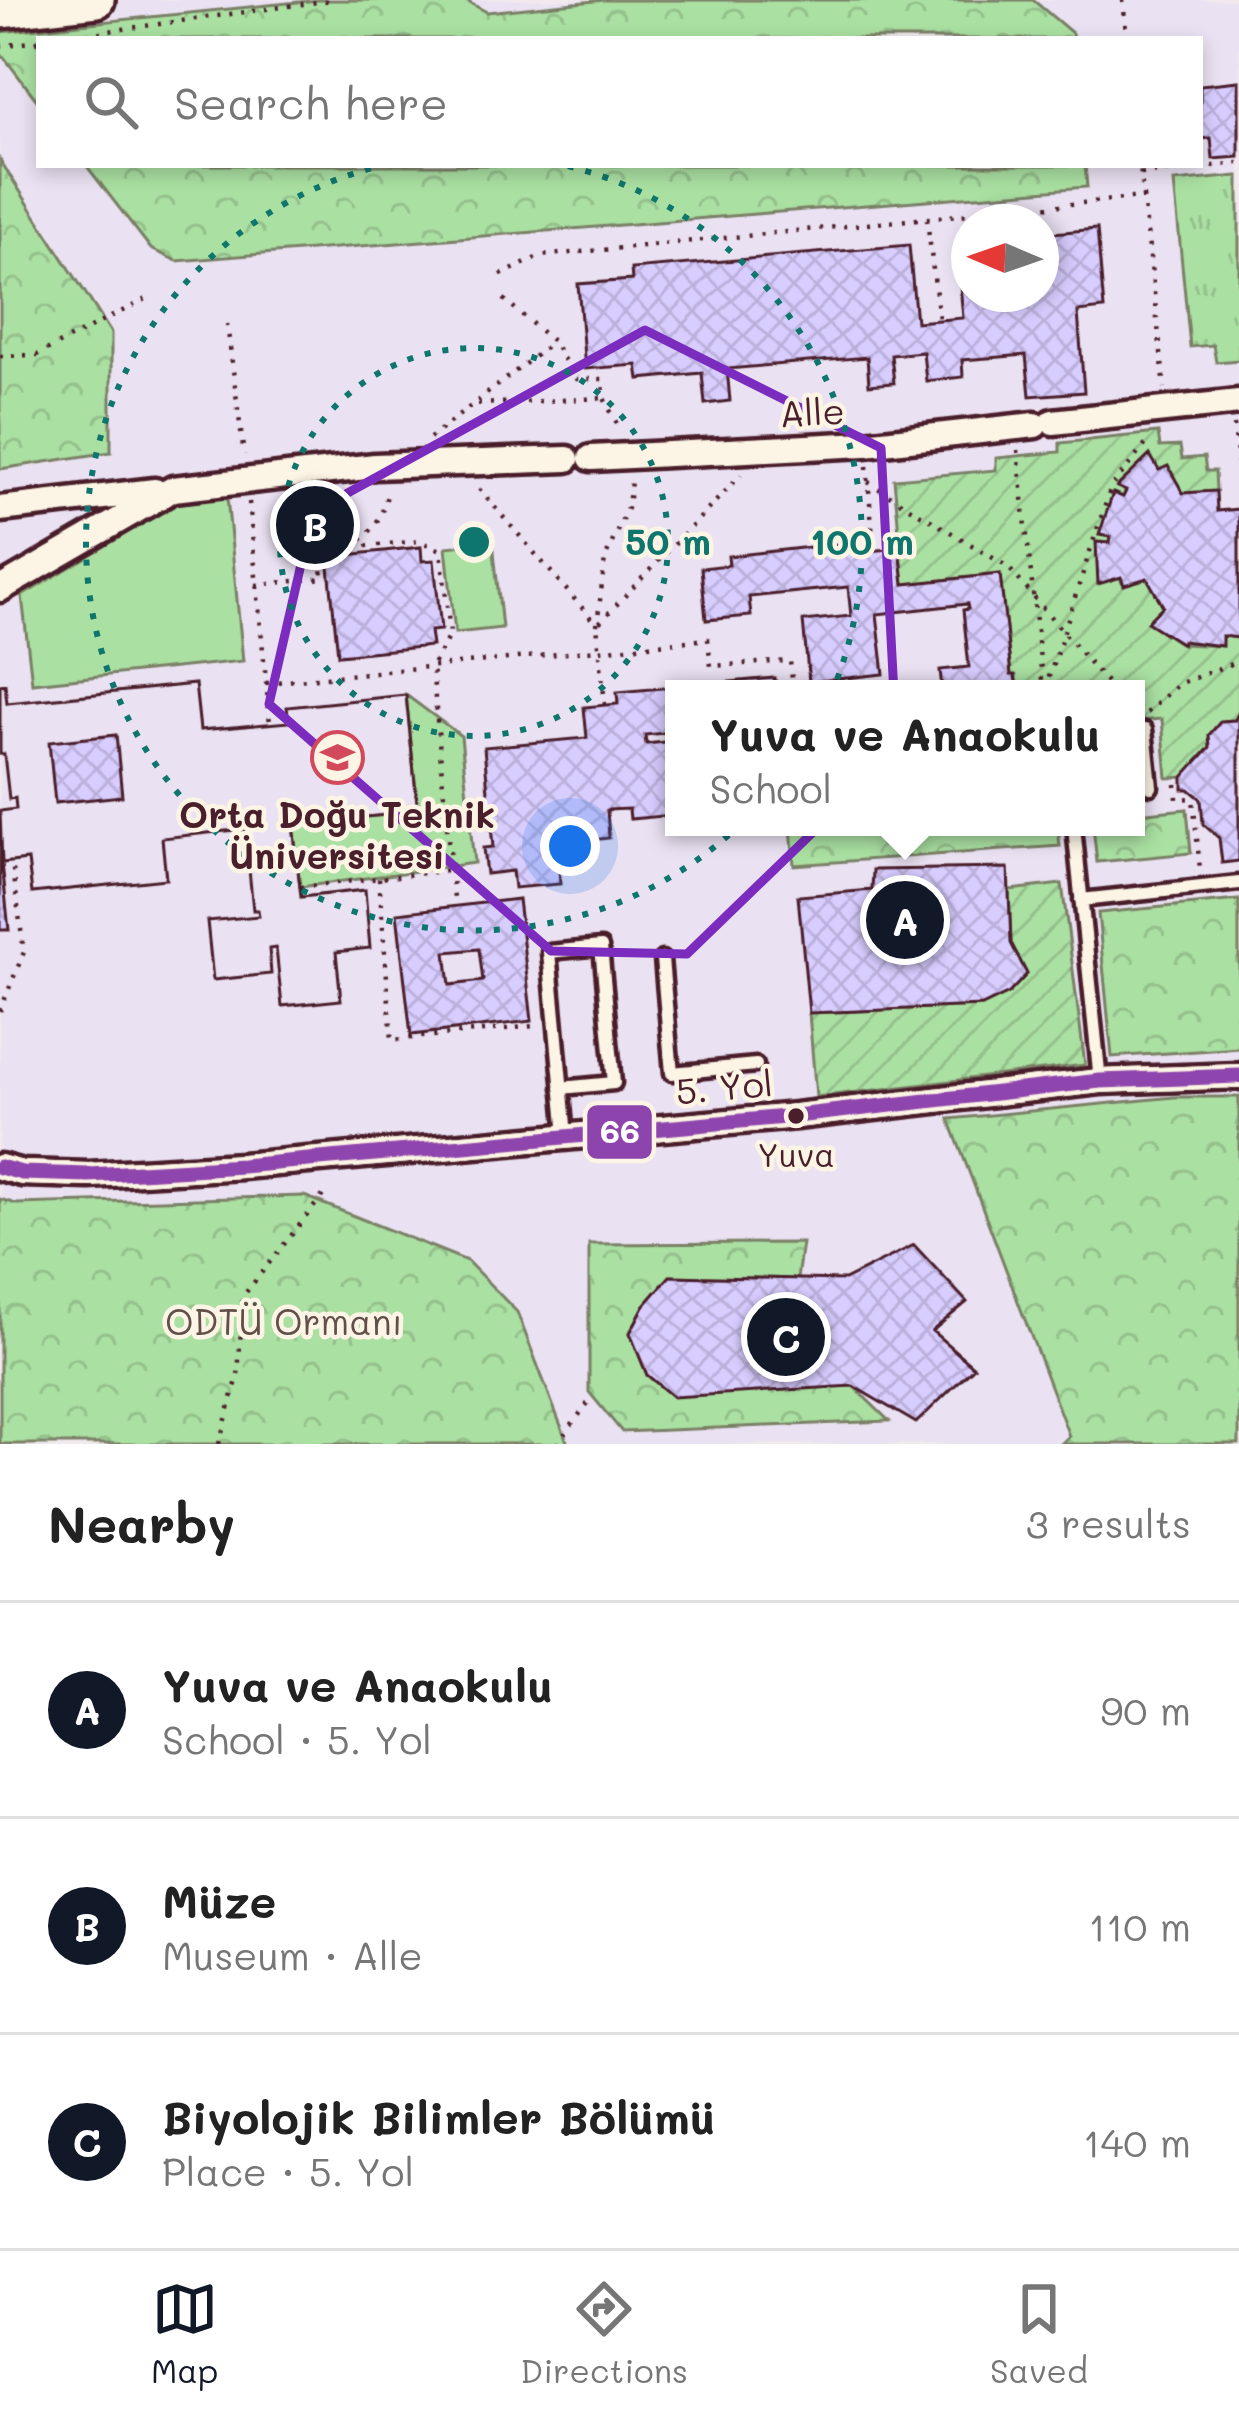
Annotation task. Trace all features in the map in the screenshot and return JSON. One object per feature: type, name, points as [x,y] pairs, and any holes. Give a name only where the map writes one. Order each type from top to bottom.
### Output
[{"type":"main road","points":[[0,11],[97,0]]},
{"type":"street","name":"Alle","points":[[0,509],[392,466],[865,444],[1236,402]]},
{"type":"street","name":"Alle","points":[[0,589],[165,490]]},
{"type":"street","name":"5. Yol","points":[[0,1167],[88,1175],[242,1166],[819,1113],[1100,1081],[1239,1076]]},
{"type":"lane","points":[[1145,730],[1151,787]]},
{"type":"lane","points":[[1075,836],[1100,1081]]},
{"type":"lane","points":[[1082,900],[1239,883]]},
{"type":"lane","points":[[561,1088],[614,1083],[601,946],[548,952],[556,1024],[561,1088],[566,1136]]},
{"type":"lane","points":[[662,959],[672,1072],[755,1065]]},
{"type":"path","points":[[73,36],[332,0]]},
{"type":"path","points":[[1123,0],[1127,36]]},
{"type":"path","points":[[0,46],[36,41]]},
{"type":"path","points":[[1203,168],[1239,164]]},
{"type":"path","points":[[1047,680],[1111,487],[1145,448],[1167,408],[1140,168]]},
{"type":"path","points":[[1141,174],[1200,168]]},
{"type":"path","points":[[501,275],[541,256],[1144,197]]},
{"type":"path","points":[[927,218],[939,320]]},
{"type":"path","points":[[0,356],[37,355],[146,298]]},
{"type":"path","points":[[504,299],[554,342],[576,380],[603,380],[604,398],[633,457],[628,506],[605,559],[597,626],[604,705]]},
{"type":"path","points":[[227,324],[270,724]]},
{"type":"path","points":[[357,547],[384,511],[392,466],[554,342]]},
{"type":"path","points":[[476,404],[604,398]]},
{"type":"path","points":[[1236,402],[1239,473]]},
{"type":"path","points":[[1035,425],[1033,596],[1043,680]]},
{"type":"path","points":[[865,444],[874,550]]},
{"type":"path","points":[[597,626],[765,449]]},
{"type":"path","points":[[457,463],[597,626]]},
{"type":"path","points":[[868,482],[1008,567],[1104,680]]},
{"type":"path","points":[[256,585],[322,578],[321,556],[357,547],[419,541],[441,550],[451,634],[432,667],[455,907]]},
{"type":"path","points":[[266,682],[708,639],[711,666],[790,661],[793,680]]},
{"type":"path","points":[[1162,698],[1178,684],[1239,662]]},
{"type":"path","points":[[1177,784],[1177,799],[1193,798],[1198,846]]},
{"type":"path","points":[[0,1011],[24,952],[12,862]]},
{"type":"path","points":[[300,887],[451,870]]},
{"type":"path","points":[[379,878],[392,1040],[556,1024]]},
{"type":"path","points":[[219,1444],[238,1378],[243,1296],[328,1189]]},
{"type":"path","points":[[556,1444],[588,1403]]},
{"type":"highlighted area","points":[[645,330],[881,448],[897,751],[687,954],[551,951],[269,704],[313,512]]},
{"type":"shaded area","name":"Orta Doğu Teknik Üniversitesi","points":[[0,0],[1239,0],[1239,1444],[0,1444]]},
{"type":"green space","points":[[318,0],[464,0],[487,12],[604,0],[1033,0],[1072,36],[36,36],[36,99],[0,52],[0,32]]},
{"type":"green space","points":[[0,160],[111,333],[111,452],[0,469]]},
{"type":"green space","points":[[88,168],[1085,168],[1087,187],[177,261],[151,249]]},
{"type":"green space","points":[[1239,176],[1239,360],[1216,362],[1213,345],[1190,347],[1174,182]]},
{"type":"green space","points":[[1158,433],[1160,447],[1180,446],[1182,459],[1204,457],[1206,471],[1215,471],[1216,491],[1183,493],[1168,467],[1159,470],[1150,456],[1117,486],[1126,491],[1123,497],[1113,494],[1100,534],[1111,537],[1110,543],[1097,542],[1124,585],[1147,578],[1163,606],[1148,622],[1181,644],[1221,646],[1222,636],[1239,638],[1239,712],[1235,720],[1221,721],[1209,735],[1210,747],[1187,777],[1167,778],[1162,719],[1145,720],[1145,680],[1016,680],[1011,675],[1000,575],[904,584],[894,479],[996,470],[996,458],[1060,452],[1060,443]]},
{"type":"green space","points":[[227,497],[243,661],[32,683],[22,596],[174,504]]},
{"type":"green space","points":[[493,542],[502,628],[455,633],[446,547]]},
{"type":"green space","points":[[406,695],[461,736],[474,863],[300,887],[293,824],[418,812]]},
{"type":"green space","points":[[1187,809],[1191,853],[1097,862],[1094,836],[1145,836],[1145,813]]},
{"type":"green space","points":[[792,836],[1059,836],[1060,846],[794,865]]},
{"type":"green space","points":[[1062,884],[1085,1065],[816,1097],[809,1013],[982,1006],[1009,993],[1027,974],[1011,943],[1009,890]]},
{"type":"green space","points":[[1239,900],[1239,1048],[1112,1057],[1098,913]]},
{"type":"green space","points":[[1174,1097],[1239,1097],[1239,1444],[1061,1444],[1069,1436],[949,1119]]},
{"type":"green space","name":"ODTÜ Ormanı","points":[[304,1196],[467,1261],[517,1312],[568,1444],[0,1444],[0,1199],[16,1204]]},
{"type":"green space","points":[[802,1243],[797,1279],[670,1276],[644,1306],[630,1332],[647,1375],[853,1386],[889,1421],[622,1432],[589,1392],[589,1244]]},
{"type":"building","points":[[1239,81],[1239,157],[1213,159],[1211,138],[1203,139],[1203,85]]},
{"type":"building","points":[[1097,229],[1104,309],[1078,312],[1084,392],[1030,396],[1026,355],[962,360],[963,377],[926,381],[923,352],[891,355],[894,383],[869,385],[867,357],[727,369],[730,401],[705,404],[702,373],[639,379],[637,365],[585,369],[578,284],[632,280],[631,269],[909,245],[916,322],[963,318],[962,312],[1059,312],[1059,232]]},
{"type":"building","points":[[1150,455],[1159,470],[1168,466],[1183,493],[1216,491],[1217,511],[1239,509],[1239,638],[1222,636],[1222,646],[1182,644],[1147,622],[1163,606],[1147,578],[1124,585],[1121,577],[1098,584],[1096,542],[1110,543],[1111,537],[1099,535],[1113,493],[1123,497],[1126,491],[1117,487]]},
{"type":"building","points":[[341,496],[346,549],[288,555],[283,502]]},
{"type":"building","points":[[857,542],[858,552],[900,548],[904,584],[1000,574],[1011,675],[1016,680],[941,680],[940,670],[969,667],[963,610],[968,609],[967,604],[877,614],[884,674],[809,680],[803,621],[851,616],[848,587],[749,597],[751,616],[706,620],[701,568],[729,565],[728,556]]},
{"type":"building","points":[[421,547],[422,561],[434,560],[441,630],[430,631],[432,646],[338,655],[328,557]]},
{"type":"building","points":[[5,684],[7,703],[195,684],[200,730],[289,722],[287,707],[406,695],[418,812],[293,824],[301,897],[365,890],[370,948],[336,952],[341,1000],[282,1006],[276,948],[269,949],[271,974],[213,980],[207,921],[259,916],[253,910],[245,829],[162,838],[166,879],[32,893],[28,860],[2,863],[9,930],[0,930],[0,811],[16,809],[15,798],[9,799],[4,754],[0,754],[0,685]],"holes":[[[116,735],[122,796],[55,803],[49,742]]]},
{"type":"building","points":[[5,684],[7,703],[195,684],[200,730],[289,722],[287,707],[406,695],[418,812],[293,824],[301,897],[365,890],[370,948],[336,952],[341,1000],[282,1006],[276,948],[269,949],[271,974],[213,980],[207,921],[259,916],[253,910],[245,829],[162,838],[166,879],[32,893],[28,860],[2,863],[0,811],[16,809],[15,798],[9,799],[4,754],[0,754],[0,685]]},
{"type":"building","points":[[665,688],[665,733],[645,735],[646,744],[665,742],[665,816],[630,819],[629,809],[607,810],[609,838],[557,844],[560,884],[514,888],[512,871],[486,874],[483,848],[493,847],[484,747],[587,738],[584,707],[618,704],[617,692]]},
{"type":"building","points":[[1239,712],[1239,861],[1222,863],[1219,838],[1203,824],[1201,799],[1183,789],[1183,777],[1210,747],[1209,735],[1221,721],[1235,720]]},
{"type":"building","points":[[1008,868],[1011,943],[1027,974],[1009,993],[982,1006],[809,1013],[798,896],[872,890],[873,870]]},
{"type":"building","points":[[518,899],[532,1021],[411,1035],[397,913]],"holes":[[[479,949],[483,981],[450,985],[446,952]]]},
{"type":"building","points":[[914,1245],[967,1302],[932,1331],[974,1367],[916,1423],[853,1386],[673,1397],[647,1375],[630,1333],[644,1306],[670,1276],[844,1280]]},
{"type":"transit line","name":"66","points":[[0,1167],[22,1173],[89,1175],[242,1166],[796,1116],[1100,1081],[1239,1076]]},
{"type":"place","name":"Müze","points":[[315,525]]},
{"type":"place","name":"Orta Doğu Teknik Üniversitesi","points":[[337,758]]},
{"type":"place","name":"Yuva ve Anaokulu","points":[[905,920]]},
{"type":"place","name":"Yuva","points":[[796,1116]]},
{"type":"place","name":"Biyolojik Bilimler Bölümü","points":[[786,1337]]}]
